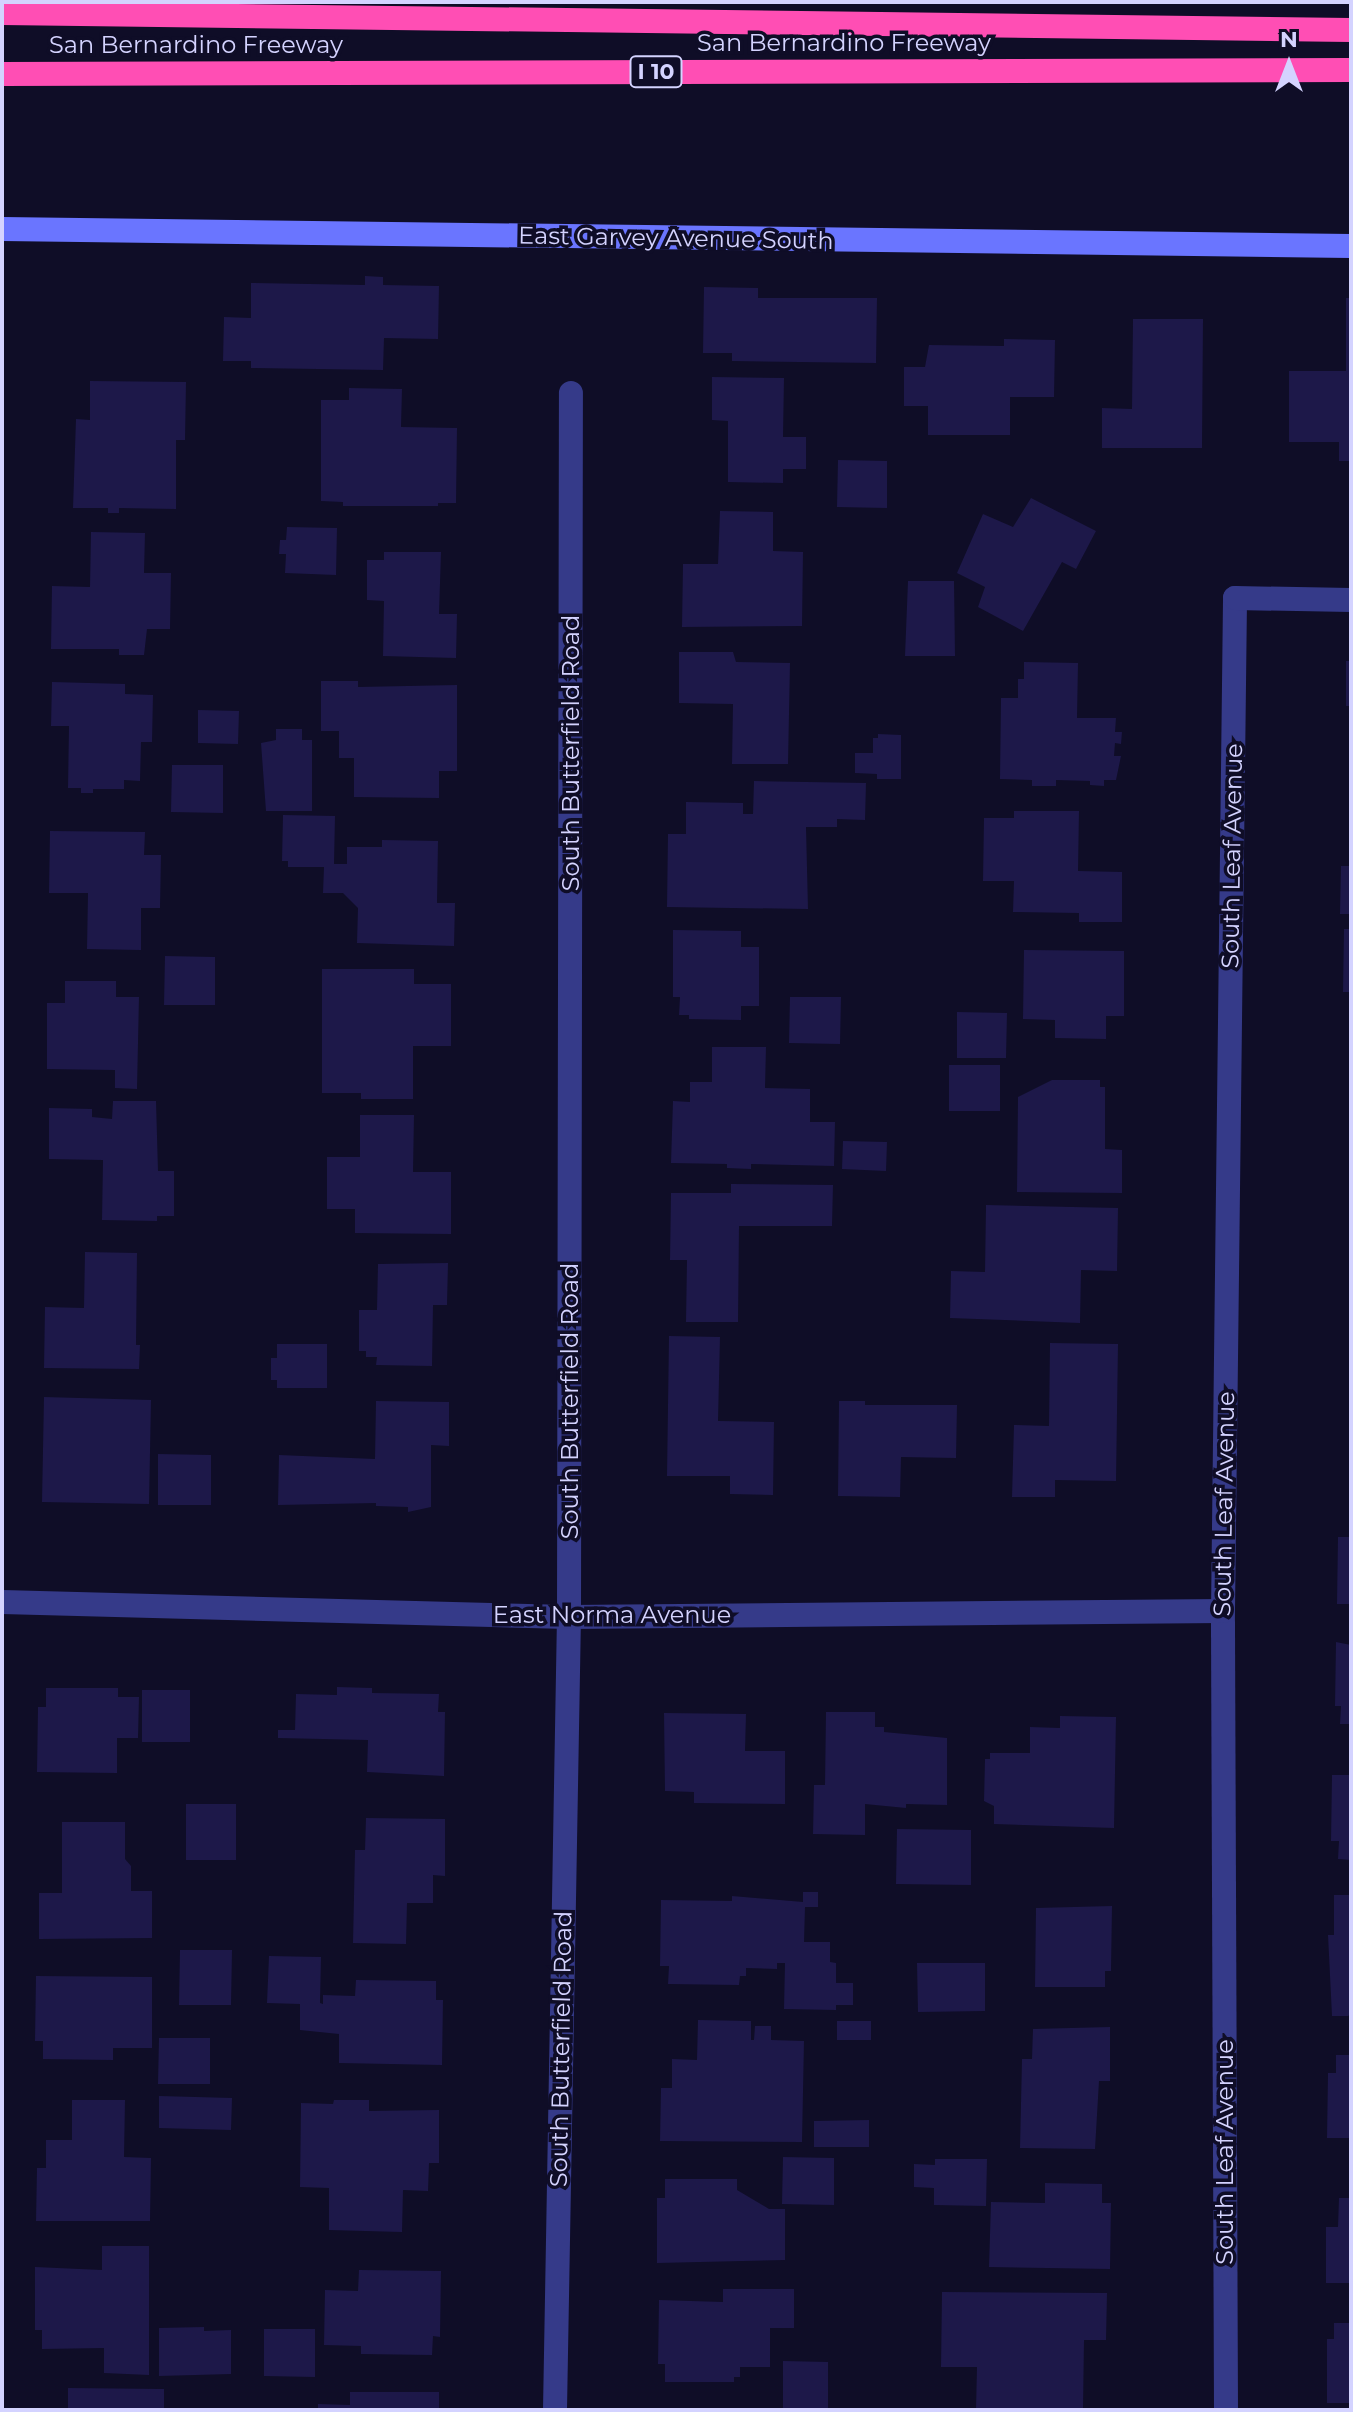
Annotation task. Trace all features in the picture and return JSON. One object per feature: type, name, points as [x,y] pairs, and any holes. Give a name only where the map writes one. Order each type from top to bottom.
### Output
[{"type":"highway","points":[[2,13],[1351,30]]},
{"type":"highway","name":"San Bernardino Freeway","points":[[2,74],[1351,70]]},
{"type":"street","name":"East Garvey Avenue South","points":[[2,229],[1351,246]]},
{"type":"street","name":"South Butterfield Road","points":[[555,2410],[569,1617],[571,393]]},
{"type":"street","name":"South Leaf Avenue","points":[[1226,2410],[1223,1611],[1235,598],[1351,600]]},
{"type":"street","name":"East Norma Avenue","points":[[2,1602],[569,1617],[1223,1611]]},
{"type":"building","points":[[365,276],[383,277],[383,285],[439,286],[438,339],[384,338],[383,370],[251,368],[251,361],[223,361],[224,317],[251,318],[251,283],[365,285]]},
{"type":"building","points":[[704,287],[758,288],[758,298],[877,298],[876,363],[732,361],[732,353],[703,353]]},
{"type":"building","points":[[1346,298],[1351,298],[1351,461],[1339,461],[1339,442],[1289,442],[1289,371],[1346,371]]},
{"type":"building","points":[[1133,319],[1203,319],[1202,448],[1102,448],[1102,408],[1132,409]]},
{"type":"building","points":[[1004,339],[1055,340],[1054,397],[1010,397],[1010,435],[928,435],[928,406],[904,406],[904,367],[925,367],[929,345],[1004,346]]},
{"type":"building","points":[[712,377],[784,378],[783,437],[806,437],[806,469],[783,469],[783,483],[728,482],[728,421],[712,420]]},
{"type":"building","points":[[90,381],[186,382],[185,440],[176,440],[176,509],[119,508],[119,513],[108,513],[108,508],[73,508],[76,419],[90,420]]},
{"type":"building","points":[[349,388],[402,389],[401,427],[457,428],[456,503],[438,503],[438,506],[343,506],[343,502],[321,501],[321,400],[349,400]]},
{"type":"building","points":[[838,460],[887,461],[887,508],[837,507]]},
{"type":"building","points":[[1031,498],[1096,531],[1076,569],[1062,562],[1023,631],[978,607],[985,587],[957,573],[983,514],[1013,527]]},
{"type":"building","points":[[720,511],[773,512],[773,551],[803,552],[802,626],[682,627],[683,564],[718,564]]},
{"type":"building","points":[[287,527],[337,528],[336,575],[285,573],[286,554],[279,554],[280,540],[286,540]]},
{"type":"building","points":[[91,532],[145,533],[144,573],[171,573],[170,629],[147,629],[144,655],[119,655],[119,649],[51,649],[52,586],[90,587]]},
{"type":"building","points":[[384,552],[441,552],[439,614],[457,614],[456,658],[383,656],[384,601],[367,600],[367,560],[384,560]]},
{"type":"building","points":[[908,581],[954,581],[955,656],[905,656]]},
{"type":"building","points":[[679,652],[733,652],[736,662],[790,663],[788,764],[732,764],[733,704],[679,703]]},
{"type":"building","points":[[1346,661],[1351,661],[1351,706],[1346,706]]},
{"type":"building","points":[[1024,662],[1078,663],[1077,718],[1116,718],[1115,732],[1122,732],[1121,744],[1115,743],[1114,756],[1121,756],[1116,780],[1104,780],[1104,786],[1090,785],[1090,781],[1056,780],[1056,786],[1032,786],[1032,780],[1000,779],[1001,698],[1018,698],[1018,679],[1024,679]]},
{"type":"building","points":[[321,681],[358,681],[358,687],[457,685],[457,771],[439,771],[439,798],[354,797],[354,758],[339,758],[339,731],[321,731]]},
{"type":"building","points":[[52,682],[125,684],[125,694],[153,695],[152,742],[141,742],[140,781],[124,780],[124,789],[93,789],[93,793],[81,793],[81,788],[68,788],[69,726],[51,726]]},
{"type":"building","points":[[198,710],[239,711],[238,744],[198,743]]},
{"type":"building","points":[[276,729],[302,729],[302,740],[312,740],[312,811],[266,811],[261,743],[276,740]]},
{"type":"building","points":[[878,734],[901,735],[901,779],[877,779],[877,774],[855,773],[855,753],[873,753],[873,738],[878,738]]},
{"type":"building","points":[[172,765],[223,765],[223,813],[171,812]]},
{"type":"building","points":[[754,781],[866,783],[865,820],[837,819],[837,827],[806,827],[808,909],[667,907],[668,834],[686,834],[686,802],[743,803],[743,814],[753,814]]},
{"type":"building","points":[[1014,811],[1079,811],[1078,871],[1122,872],[1122,922],[1079,922],[1079,913],[1013,912],[1014,881],[983,881],[984,818],[1014,818]]},
{"type":"building","points":[[283,815],[335,816],[334,864],[347,864],[347,847],[382,847],[382,840],[438,841],[437,903],[455,903],[454,946],[357,943],[358,908],[343,893],[323,893],[324,867],[288,867],[288,861],[282,861]]},
{"type":"building","points":[[50,831],[145,832],[144,855],[161,855],[160,908],[141,908],[141,950],[87,949],[88,893],[49,893]]},
{"type":"building","points":[[1341,866],[1351,866],[1351,914],[1340,914]]},
{"type":"building","points":[[1344,929],[1351,929],[1351,992],[1343,992]]},
{"type":"building","points":[[673,930],[741,931],[741,947],[759,947],[759,1006],[741,1006],[741,1020],[689,1019],[689,1015],[679,1015],[680,997],[673,997]]},
{"type":"building","points":[[1024,950],[1124,951],[1124,1016],[1106,1016],[1106,1039],[1055,1038],[1055,1020],[1023,1019]]},
{"type":"building","points":[[165,956],[215,957],[215,1005],[164,1005]]},
{"type":"building","points":[[322,969],[414,969],[414,984],[451,984],[451,1046],[413,1046],[413,1099],[361,1099],[361,1093],[322,1093]]},
{"type":"building","points":[[65,981],[116,981],[116,997],[139,997],[137,1089],[115,1088],[115,1070],[47,1069],[47,1003],[65,1003]]},
{"type":"building","points":[[790,997],[841,997],[840,1044],[789,1043]]},
{"type":"building","points":[[957,1012],[1007,1013],[1006,1058],[957,1058]]},
{"type":"building","points":[[712,1047],[766,1047],[765,1088],[810,1089],[810,1122],[835,1122],[834,1166],[751,1164],[751,1169],[727,1168],[727,1164],[671,1163],[673,1101],[690,1102],[690,1082],[712,1082]]},
{"type":"building","points":[[949,1065],[1000,1065],[1000,1111],[949,1111]]},
{"type":"building","points":[[1052,1080],[1100,1080],[1100,1087],[1105,1087],[1105,1149],[1122,1150],[1122,1193],[1017,1192],[1018,1097]]},
{"type":"building","points":[[113,1101],[156,1101],[158,1171],[174,1171],[174,1216],[157,1216],[157,1221],[102,1220],[103,1160],[49,1159],[49,1108],[92,1109],[92,1117],[112,1119]]},
{"type":"building","points":[[360,1115],[414,1115],[413,1172],[451,1172],[451,1234],[355,1233],[355,1209],[327,1209],[327,1157],[360,1157]]},
{"type":"building","points":[[843,1141],[887,1142],[886,1171],[842,1169]]},
{"type":"building","points":[[731,1184],[833,1185],[832,1226],[739,1226],[738,1322],[686,1322],[687,1260],[670,1260],[671,1193],[731,1193]]},
{"type":"building","points":[[986,1205],[1118,1208],[1117,1271],[1081,1270],[1080,1323],[950,1318],[951,1271],[985,1272]]},
{"type":"building","points":[[85,1252],[137,1253],[136,1345],[140,1345],[139,1369],[44,1368],[45,1307],[84,1308]]},
{"type":"building","points":[[448,1263],[447,1305],[433,1305],[432,1366],[376,1365],[377,1357],[366,1357],[366,1351],[359,1351],[359,1310],[377,1310],[378,1264]]},
{"type":"building","points":[[669,1336],[720,1337],[718,1421],[774,1422],[773,1495],[730,1494],[730,1476],[667,1476]]},
{"type":"building","points":[[1050,1343],[1118,1344],[1116,1481],[1055,1480],[1055,1497],[1012,1497],[1014,1425],[1049,1426]]},
{"type":"building","points":[[277,1344],[327,1344],[327,1388],[277,1388],[277,1380],[271,1380],[271,1358],[277,1358]]},
{"type":"building","points":[[44,1397],[151,1400],[149,1504],[42,1502]]},
{"type":"building","points":[[376,1401],[449,1402],[449,1446],[431,1445],[431,1507],[408,1512],[408,1507],[376,1506],[376,1503],[278,1505],[279,1455],[375,1459]]},
{"type":"building","points":[[839,1401],[865,1401],[865,1405],[957,1405],[956,1458],[901,1457],[900,1497],[838,1496]]},
{"type":"building","points":[[158,1454],[211,1455],[211,1505],[158,1505]]},
{"type":"building","points":[[1338,1537],[1351,1537],[1351,1604],[1337,1604]]},
{"type":"building","points":[[1336,1642],[1351,1645],[1351,1724],[1340,1724],[1341,1706],[1335,1706]]},
{"type":"building","points":[[337,1687],[372,1688],[372,1693],[439,1694],[438,1712],[445,1712],[444,1776],[367,1772],[368,1740],[278,1738],[278,1730],[295,1730],[296,1694],[337,1695]]},
{"type":"building","points":[[46,1688],[118,1688],[118,1697],[139,1697],[138,1738],[117,1738],[117,1773],[37,1772],[38,1707],[46,1707]]},
{"type":"building","points":[[142,1690],[190,1690],[190,1742],[142,1742]]},
{"type":"building","points":[[826,1712],[875,1712],[875,1727],[884,1727],[884,1732],[947,1738],[947,1805],[906,1804],[906,1808],[865,1804],[865,1835],[813,1834],[814,1785],[825,1785]]},
{"type":"building","points":[[664,1713],[746,1714],[745,1751],[785,1751],[785,1804],[694,1803],[694,1792],[665,1791]]},
{"type":"building","points":[[1060,1716],[1116,1717],[1114,1828],[994,1824],[994,1806],[984,1801],[985,1759],[990,1759],[990,1753],[1030,1753],[1030,1727],[1060,1728]]},
{"type":"building","points":[[1332,1775],[1351,1775],[1351,1860],[1338,1859],[1339,1841],[1331,1841]]},
{"type":"building","points":[[186,1804],[236,1804],[236,1860],[186,1860]]},
{"type":"building","points":[[366,1818],[445,1819],[445,1876],[433,1875],[433,1903],[407,1903],[406,1944],[353,1943],[355,1850],[365,1850]]},
{"type":"building","points":[[62,1822],[125,1822],[125,1859],[131,1866],[131,1891],[152,1891],[152,1938],[39,1939],[39,1893],[62,1893]]},
{"type":"building","points":[[897,1829],[971,1830],[971,1885],[896,1884]]},
{"type":"building","points":[[803,1892],[818,1892],[818,1907],[805,1907],[804,1942],[830,1942],[830,1962],[836,1963],[836,1983],[853,1983],[853,2005],[836,2005],[836,2010],[784,2009],[785,1963],[777,1963],[777,1969],[746,1968],[746,1976],[740,1976],[739,1985],[668,1984],[669,1966],[660,1966],[661,1900],[732,1901],[732,1896],[803,1902]]},
{"type":"building","points":[[1334,1895],[1351,1895],[1351,2014],[1348,2016],[1332,2016],[1328,1935],[1334,1935]]},
{"type":"building","points":[[1112,1906],[1111,1971],[1105,1971],[1105,1987],[1035,1987],[1036,1908]]},
{"type":"building","points":[[180,1950],[232,1950],[231,2005],[179,2005]]},
{"type":"building","points":[[269,1956],[321,1957],[320,2003],[323,2004],[323,1995],[355,1996],[356,1980],[436,1981],[436,2000],[443,2000],[442,2065],[339,2063],[339,2034],[300,2030],[300,2004],[267,2003]]},
{"type":"building","points":[[917,1963],[985,1963],[985,2011],[918,2012]]},
{"type":"building","points":[[36,1976],[152,1977],[152,2048],[113,2048],[113,2060],[43,2059],[43,2041],[35,2041]]},
{"type":"building","points":[[698,2020],[751,2021],[751,2040],[754,2040],[755,2026],[771,2026],[771,2040],[804,2041],[802,2142],[660,2141],[661,2088],[672,2088],[672,2059],[697,2060]]},
{"type":"building","points":[[837,2021],[871,2021],[871,2040],[837,2040]]},
{"type":"building","points":[[1110,2027],[1110,2081],[1099,2081],[1095,2149],[1020,2148],[1022,2059],[1032,2059],[1033,2029]]},
{"type":"building","points":[[159,2038],[210,2038],[210,2084],[158,2084]]},
{"type":"building","points":[[1336,2055],[1351,2055],[1351,2138],[1327,2138],[1328,2073],[1336,2073]]},
{"type":"building","points":[[159,2096],[232,2098],[231,2130],[159,2128]]},
{"type":"building","points":[[72,2100],[125,2100],[124,2157],[151,2158],[150,2221],[36,2221],[37,2168],[46,2168],[46,2140],[72,2140]]},
{"type":"building","points":[[334,2100],[369,2100],[369,2111],[439,2110],[439,2163],[429,2163],[428,2191],[403,2190],[402,2232],[329,2230],[329,2188],[300,2187],[301,2103],[333,2104]]},
{"type":"building","points":[[869,2120],[869,2147],[814,2147],[814,2121]]},
{"type":"building","points":[[783,2157],[834,2158],[834,2205],[782,2204]]},
{"type":"building","points":[[935,2159],[987,2159],[986,2206],[934,2205],[934,2188],[914,2187],[914,2164],[935,2165]]},
{"type":"building","points":[[665,2179],[737,2179],[737,2190],[769,2209],[785,2209],[785,2260],[657,2263],[657,2198],[665,2198]]},
{"type":"building","points":[[1045,2183],[1102,2184],[1102,2203],[1111,2203],[1110,2269],[989,2267],[991,2202],[1045,2203]]},
{"type":"building","points":[[1339,2198],[1351,2198],[1351,2283],[1326,2283],[1326,2227],[1338,2227]]},
{"type":"building","points":[[102,2246],[149,2246],[149,2375],[104,2373],[104,2348],[42,2349],[42,2330],[35,2330],[35,2267],[102,2270]]},
{"type":"building","points":[[359,2270],[441,2271],[440,2337],[433,2336],[432,2355],[361,2354],[361,2346],[324,2345],[325,2290],[358,2291]]},
{"type":"building","points":[[723,2289],[794,2289],[794,2328],[770,2328],[770,2367],[740,2367],[740,2377],[734,2377],[734,2382],[665,2382],[665,2364],[658,2364],[659,2300],[723,2302]]},
{"type":"building","points":[[942,2292],[1107,2293],[1106,2340],[1084,2340],[1083,2410],[976,2409],[977,2367],[941,2367]]},
{"type":"building","points":[[1334,2323],[1351,2323],[1351,2403],[1327,2403],[1327,2339],[1334,2339]]},
{"type":"building","points":[[204,2327],[204,2331],[231,2330],[231,2374],[159,2376],[159,2328]]},
{"type":"building","points":[[264,2329],[315,2329],[315,2377],[264,2376]]},
{"type":"building","points":[[783,2361],[828,2362],[828,2408],[783,2408]]},
{"type":"building","points":[[68,2388],[164,2389],[164,2410],[68,2410]]},
{"type":"building","points":[[350,2392],[439,2392],[439,2410],[318,2410],[318,2404],[350,2405]]}]
